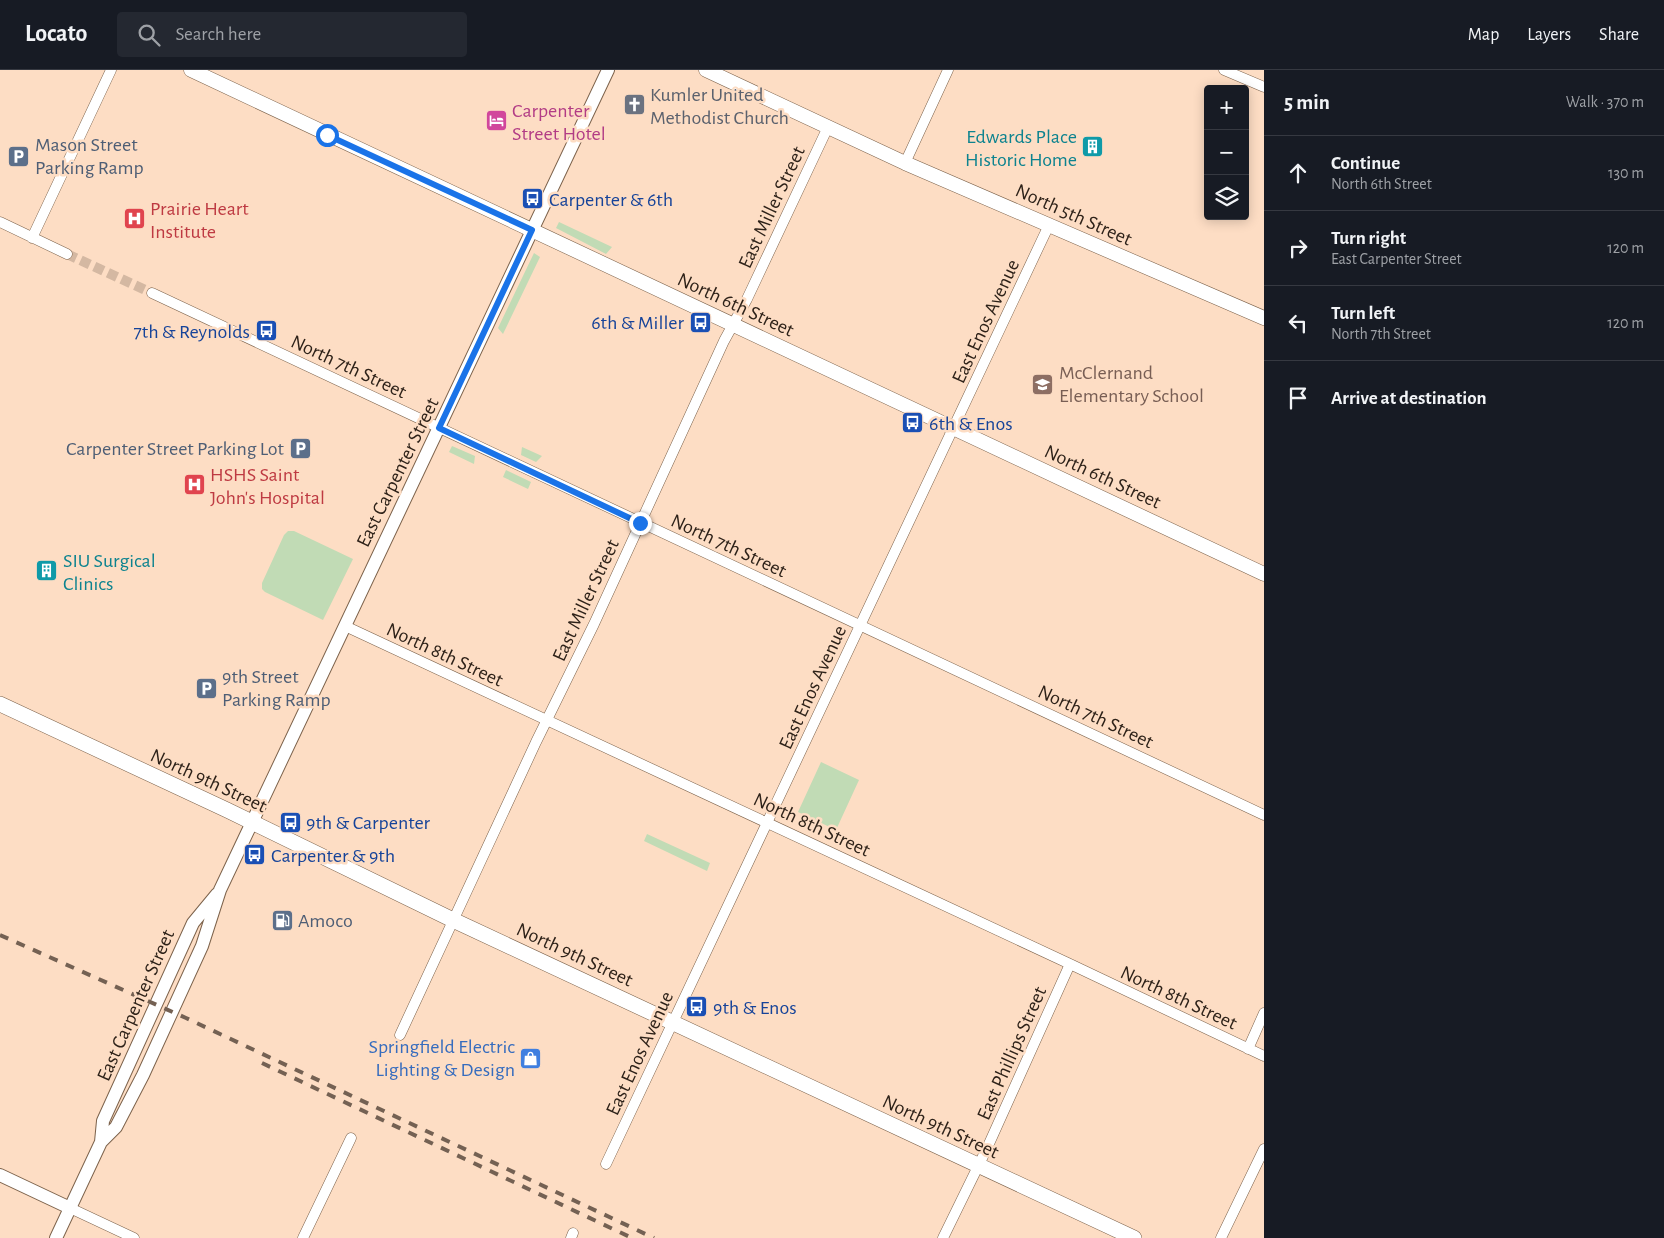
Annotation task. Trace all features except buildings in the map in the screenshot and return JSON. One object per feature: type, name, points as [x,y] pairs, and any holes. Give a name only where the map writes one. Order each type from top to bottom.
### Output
[{"type":"main road","name":"North 6th Street","points":[[191,70],[1264,574]]},
{"type":"main road","name":"North 5th Street","points":[[706,70],[905,163],[1264,318]]},
{"type":"main road","name":"North 9th Street","points":[[0,704],[453,920],[1134,1238]]},
{"type":"street","points":[[32,238],[111,70]]},
{"type":"street","name":"East Carpenter Street","points":[[101,1142],[116,1128],[143,1075],[202,946],[220,890],[608,70]]},
{"type":"street","points":[[905,163],[948,70]]},
{"type":"street","points":[[1224,70],[1264,87]]},
{"type":"street","name":"East Miller Street","points":[[400,1034],[547,720],[598,616],[724,340],[734,325],[828,127]]},
{"type":"street","points":[[0,222],[67,254]]},
{"type":"street","name":"East Enos Avenue","points":[[606,1164],[1049,225]]},
{"type":"street","name":"North 7th Street","points":[[152,294],[1264,815]]},
{"type":"street","name":"North 8th Street","points":[[345,626],[1264,1056]]},
{"type":"street","name":"East Carpenter Street","points":[[56,1238],[101,1142],[104,1121],[193,923],[220,890]]},
{"type":"street","name":"East Phillips Street","points":[[943,1238],[1070,964]]},
{"type":"street","points":[[1248,1049],[1264,1013]]},
{"type":"street","points":[[303,1238],[351,1138]]},
{"type":"street","points":[[1221,1238],[1264,1149]]},
{"type":"street","points":[[0,1175],[134,1238]]},
{"type":"green space","points":[[559,222],[612,247],[606,254],[556,228]]},
{"type":"green space","points":[[534,253],[540,257],[503,334],[498,328]]},
{"type":"green space","points":[[452,446],[475,456],[474,464],[449,452]]},
{"type":"green space","points":[[522,447],[542,456],[536,462],[521,455]]},
{"type":"green space","points":[[506,470],[531,482],[528,489],[503,477]]},
{"type":"green space","points":[[288,531],[294,531],[353,559],[323,620],[262,589],[262,583],[284,535]]},
{"type":"green space","points":[[821,762],[859,780],[836,830],[798,812]]},
{"type":"green space","points":[[647,834],[710,863],[707,871],[644,841]]},
{"type":"tunnel","points":[[67,254],[152,293]]},
{"type":"railway","points":[[0,935],[186,1018],[654,1238]]},
{"type":"railway","points":[[262,1063],[632,1238]]},
{"type":"place","name":"Kumler United Methodist Church","points":[[634,105]]},
{"type":"place","name":"Carpenter Street Hotel","points":[[496,121]]},
{"type":"place","name":"Edwards Place Historic Home","points":[[1093,147]]},
{"type":"place","name":"Mason Street Parking Ramp","points":[[19,156]]},
{"type":"place","name":"Carpenter & 6th","points":[[533,199]]},
{"type":"place","name":"Prairie Heart Institute","points":[[134,219]]},
{"type":"place","name":"6th & Miller","points":[[700,322]]},
{"type":"place","name":"7th & Reynolds","points":[[266,331]]},
{"type":"place","name":"McClernand Elementary School","points":[[1043,384]]},
{"type":"place","name":"6th & Enos","points":[[913,423]]},
{"type":"place","name":"Carpenter Street Parking Lot","points":[[300,448]]},
{"type":"place","name":"HSHS Saint John's Hospital","points":[[194,485]]},
{"type":"place","name":"SIU Surgical Clinics","points":[[47,571]]},
{"type":"place","name":"9th Street Parking Ramp","points":[[206,688]]},
{"type":"place","name":"9th & Carpenter","points":[[290,822]]},
{"type":"place","name":"Carpenter & 9th","points":[[255,855]]},
{"type":"place","name":"Amoco","points":[[282,920]]},
{"type":"place","name":"9th & Enos","points":[[697,1007]]},
{"type":"place","name":"Springfield Electric Lighting & Design","points":[[531,1058]]},
{"type":"route","points":[[327,135],[532,230],[439,428],[640,523]]}]
